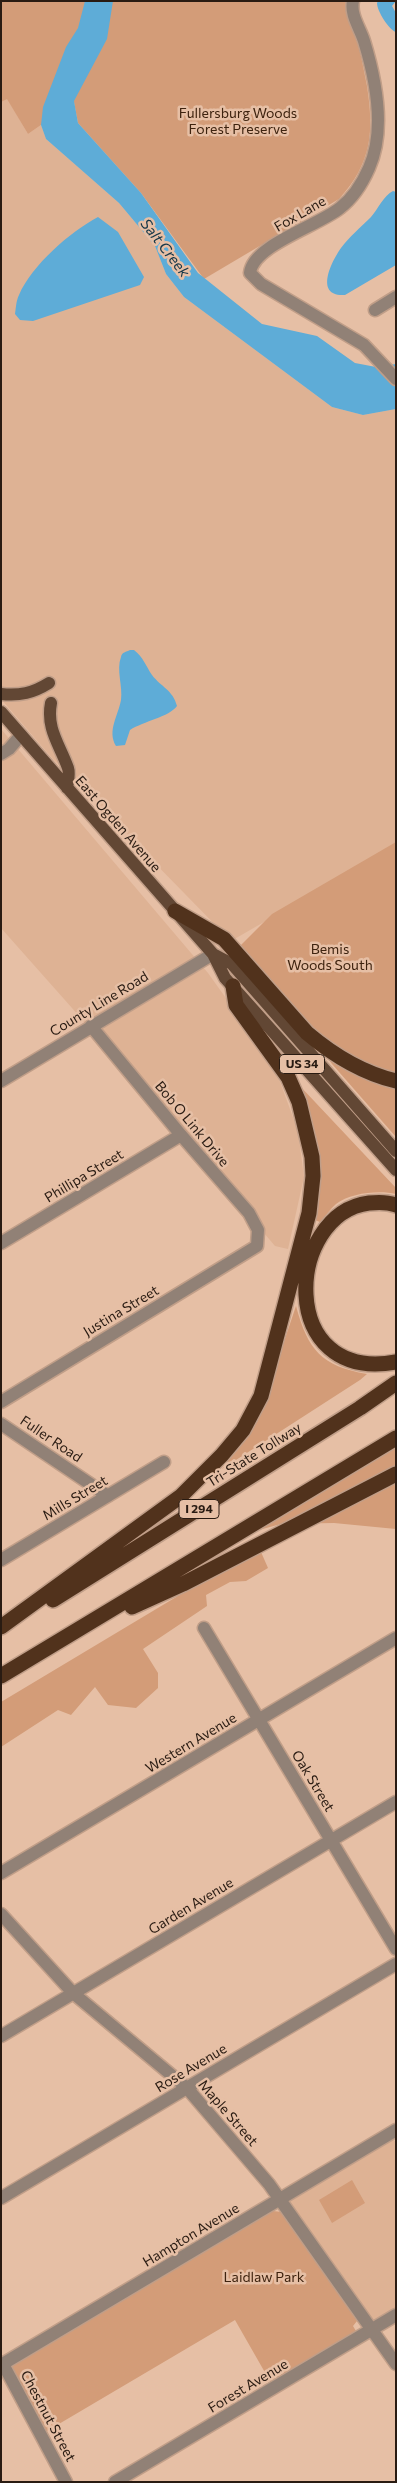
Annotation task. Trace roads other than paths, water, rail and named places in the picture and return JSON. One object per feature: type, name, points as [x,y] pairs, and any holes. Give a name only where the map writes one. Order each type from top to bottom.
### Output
[{"type":"highway","points":[[175,911],[224,939],[300,1026],[322,1046],[348,1063],[396,1081]]},
{"type":"highway","points":[[1,1627],[181,1496],[222,1455],[243,1430],[261,1396],[309,1213],[313,1176],[312,1157],[299,1102],[288,1077],[236,1005],[233,986]]},
{"type":"highway","points":[[396,1205],[361,1204],[344,1212],[329,1225],[318,1242],[305,1284],[308,1313],[313,1328],[328,1348],[345,1359],[357,1363],[368,1365],[396,1362]]},
{"type":"highway","name":"Tri-State Tollway","points":[[1,1633],[360,1408],[396,1383]]},
{"type":"highway","points":[[1,1676],[396,1438]]},
{"type":"highway","points":[[76,1632],[183,1584],[396,1474]]},
{"type":"main road","points":[[1,694],[15,696],[34,692],[49,683]]},
{"type":"main road","points":[[51,703],[49,715],[52,734],[68,770],[67,788]]},
{"type":"main road","name":"East Ogden Avenue","points":[[1,712],[213,954],[225,978],[396,1170]]},
{"type":"main road","name":"East Ogden Avenue","points":[[213,954],[232,964],[396,1151]]},
{"type":"street","name":"Fox Lane","points":[[353,1],[352,10],[366,49],[373,83],[378,116],[377,149],[362,183],[348,200],[332,214],[259,255],[251,267],[250,274],[254,280],[364,345],[384,364],[396,379]]},
{"type":"street","points":[[374,310],[396,297]]},
{"type":"street","points":[[1,754],[10,749],[21,736]]},
{"type":"street","name":"County Line Road","points":[[1,1081],[213,954]]},
{"type":"street","name":"Bob O Link Drive","points":[[91,1026],[181,1135],[249,1213],[258,1230],[257,1246]]},
{"type":"street","name":"Phillipa Street","points":[[1,1243],[181,1135]]},
{"type":"street","name":"Justina Street","points":[[1,1402],[257,1246]]},
{"type":"street","name":"Fuller Road","points":[[1,1424],[108,1496]]},
{"type":"street","name":"Mills Street","points":[[1,1560],[164,1462]]},
{"type":"street","name":"Oak Street","points":[[204,1628],[396,1949]]},
{"type":"street","name":"Western Avenue","points":[[1,1874],[396,1638]]},
{"type":"street","name":"Garden Avenue","points":[[1,2036],[396,1802]]},
{"type":"street","name":"Maple Street","points":[[1,1914],[73,1993],[187,2088],[280,2199],[396,2364]]},
{"type":"street","name":"Rose Avenue","points":[[1,2198],[396,1964]]},
{"type":"street","name":"Hampton Avenue","points":[[2,2365],[396,2130]]},
{"type":"street","name":"Forest Avenue","points":[[115,2482],[396,2315]]},
{"type":"street","name":"Chestnut Street","points":[[2,2365],[66,2482]]},
{"type":"water","name":"Salt Creek","points":[[85,1],[113,1],[107,39],[74,101],[78,123],[141,193],[198,273],[262,324],[317,336],[355,363],[376,367],[396,364],[396,409],[363,415],[332,407],[184,297],[166,274],[155,246],[119,203],[46,139],[41,125],[43,107],[66,47],[78,28]]},
{"type":"water","points":[[378,1],[396,1],[392,6],[396,13],[396,32],[390,28],[381,15]]},
{"type":"water","points":[[393,191],[396,192],[396,265],[345,295],[336,294],[327,285],[330,270],[337,254]]},
{"type":"water","points":[[98,217],[118,232],[144,277],[140,285],[33,321],[20,320],[15,314],[17,300],[33,272],[64,240]]},
{"type":"water","points":[[134,650],[140,656],[155,679],[173,696],[177,706],[168,713],[130,730],[125,745],[116,746],[113,729],[121,700],[120,662],[122,654]]},
{"type":"park label","name":"Fullersburg Woods Forest Preserve","points":[[238,122]]},
{"type":"park label","name":"Bemis Woods South","points":[[330,958]]},
{"type":"park label","name":"Laidlaw Park","points":[[264,2277]]}]
